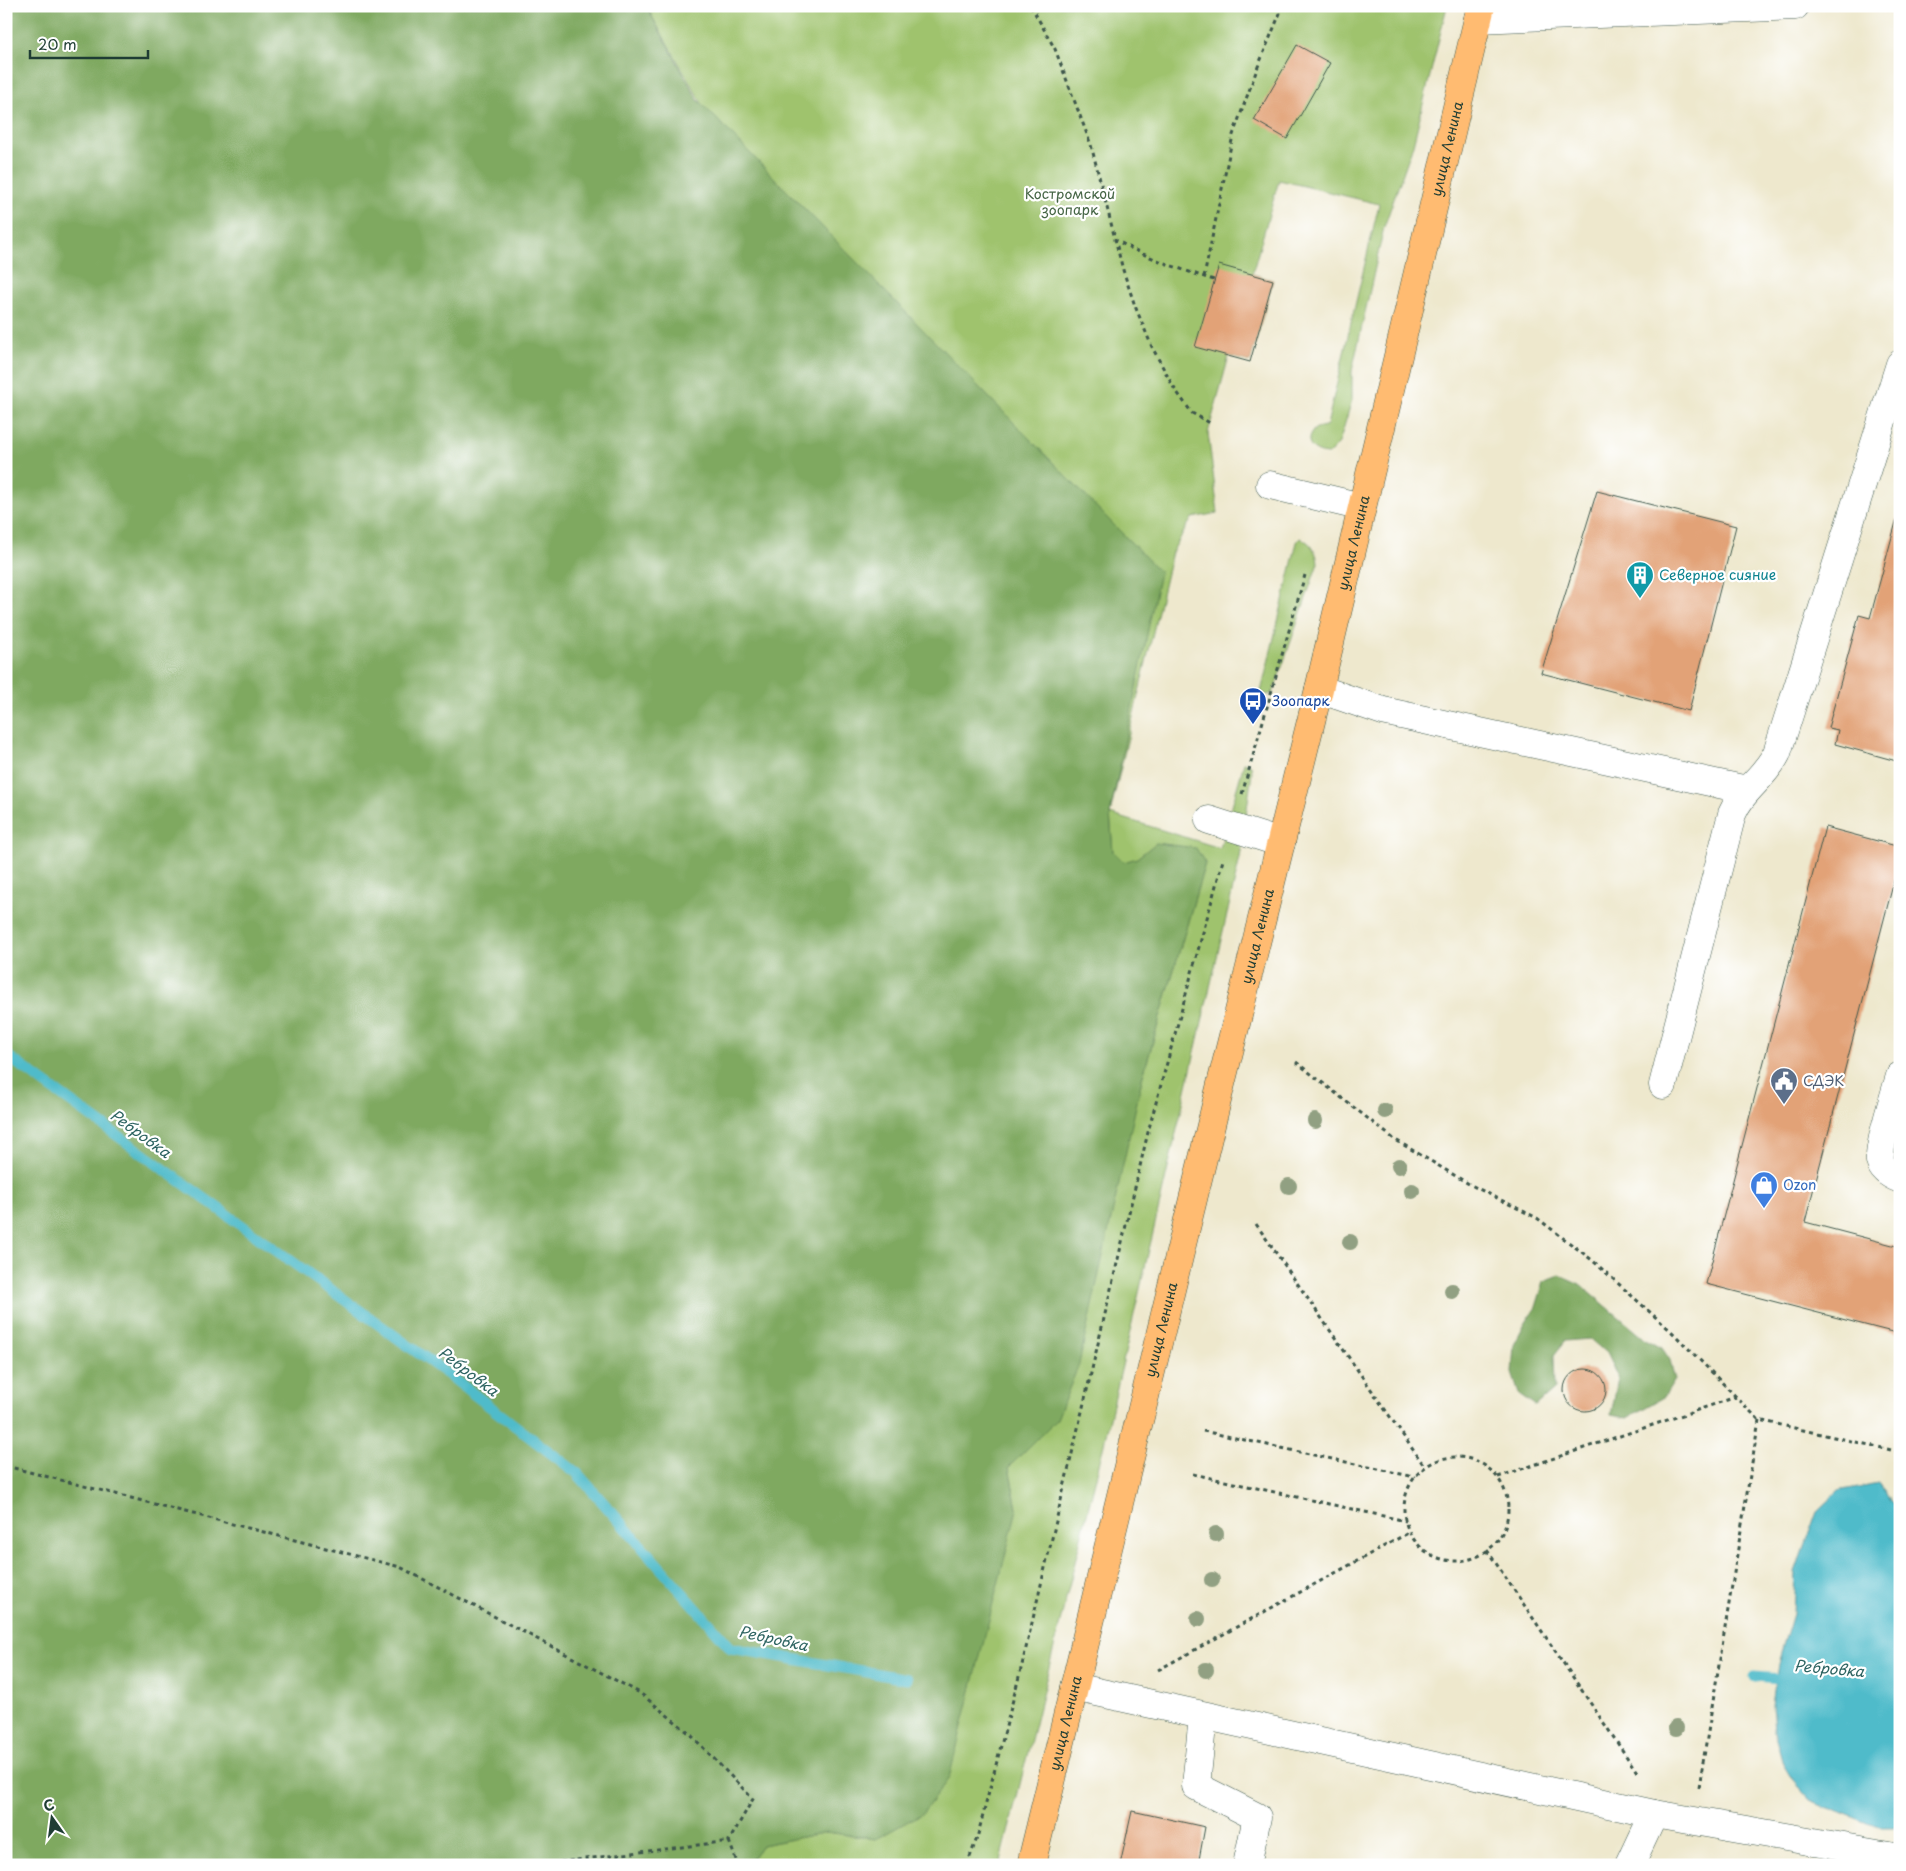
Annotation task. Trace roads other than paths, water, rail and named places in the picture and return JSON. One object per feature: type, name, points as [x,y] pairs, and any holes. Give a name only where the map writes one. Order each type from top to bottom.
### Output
[{"type":"main road","name":"улица Ленина","points":[[1031,1865],[1219,1090],[1319,689],[1480,13]]},
{"type":"street","points":[[1480,13],[1795,6]]},
{"type":"street","points":[[1663,1085],[1732,814],[1738,800],[1770,766],[1776,753],[1891,419],[1900,364]]},
{"type":"street","points":[[1270,485],[1362,507]]},
{"type":"street","points":[[1319,689],[1383,711],[1747,790]]},
{"type":"street","points":[[1221,824],[1281,843]]},
{"type":"street","points":[[1900,1076],[1881,1148],[1880,1162],[1887,1174],[1900,1179]]},
{"type":"street","points":[[1074,1687],[1661,1815],[1900,1857]]},
{"type":"street","points":[[1203,1716],[1196,1786],[1257,1817],[1247,1865]]},
{"type":"street","points":[[1630,1865],[1661,1815]]},
{"type":"water","points":[[1878,1483],[1893,1504],[1900,1504],[1900,1827],[1878,1827],[1811,1800],[1792,1779],[1783,1764],[1774,1732],[1772,1704],[1778,1663],[1793,1614],[1795,1572],[1817,1511],[1838,1491]]},
{"type":"waterway","name":"Ребровка","points":[[6,1055],[446,1373],[577,1473],[731,1648],[907,1679]]},
{"type":"waterway","name":"Ребровка","points":[[1755,1677],[1791,1680]]},
{"type":"place","name":"Северное сияние","points":[[1640,599]]},
{"type":"place","name":"Зоопарк","points":[[1253,725]]},
{"type":"place","name":"СДЭК","points":[[1784,1105]]},
{"type":"place","name":"Ozon","points":[[1764,1209]]},
{"type":"park label","name":"Костромской зоопарк","points":[[1070,202]]}]
